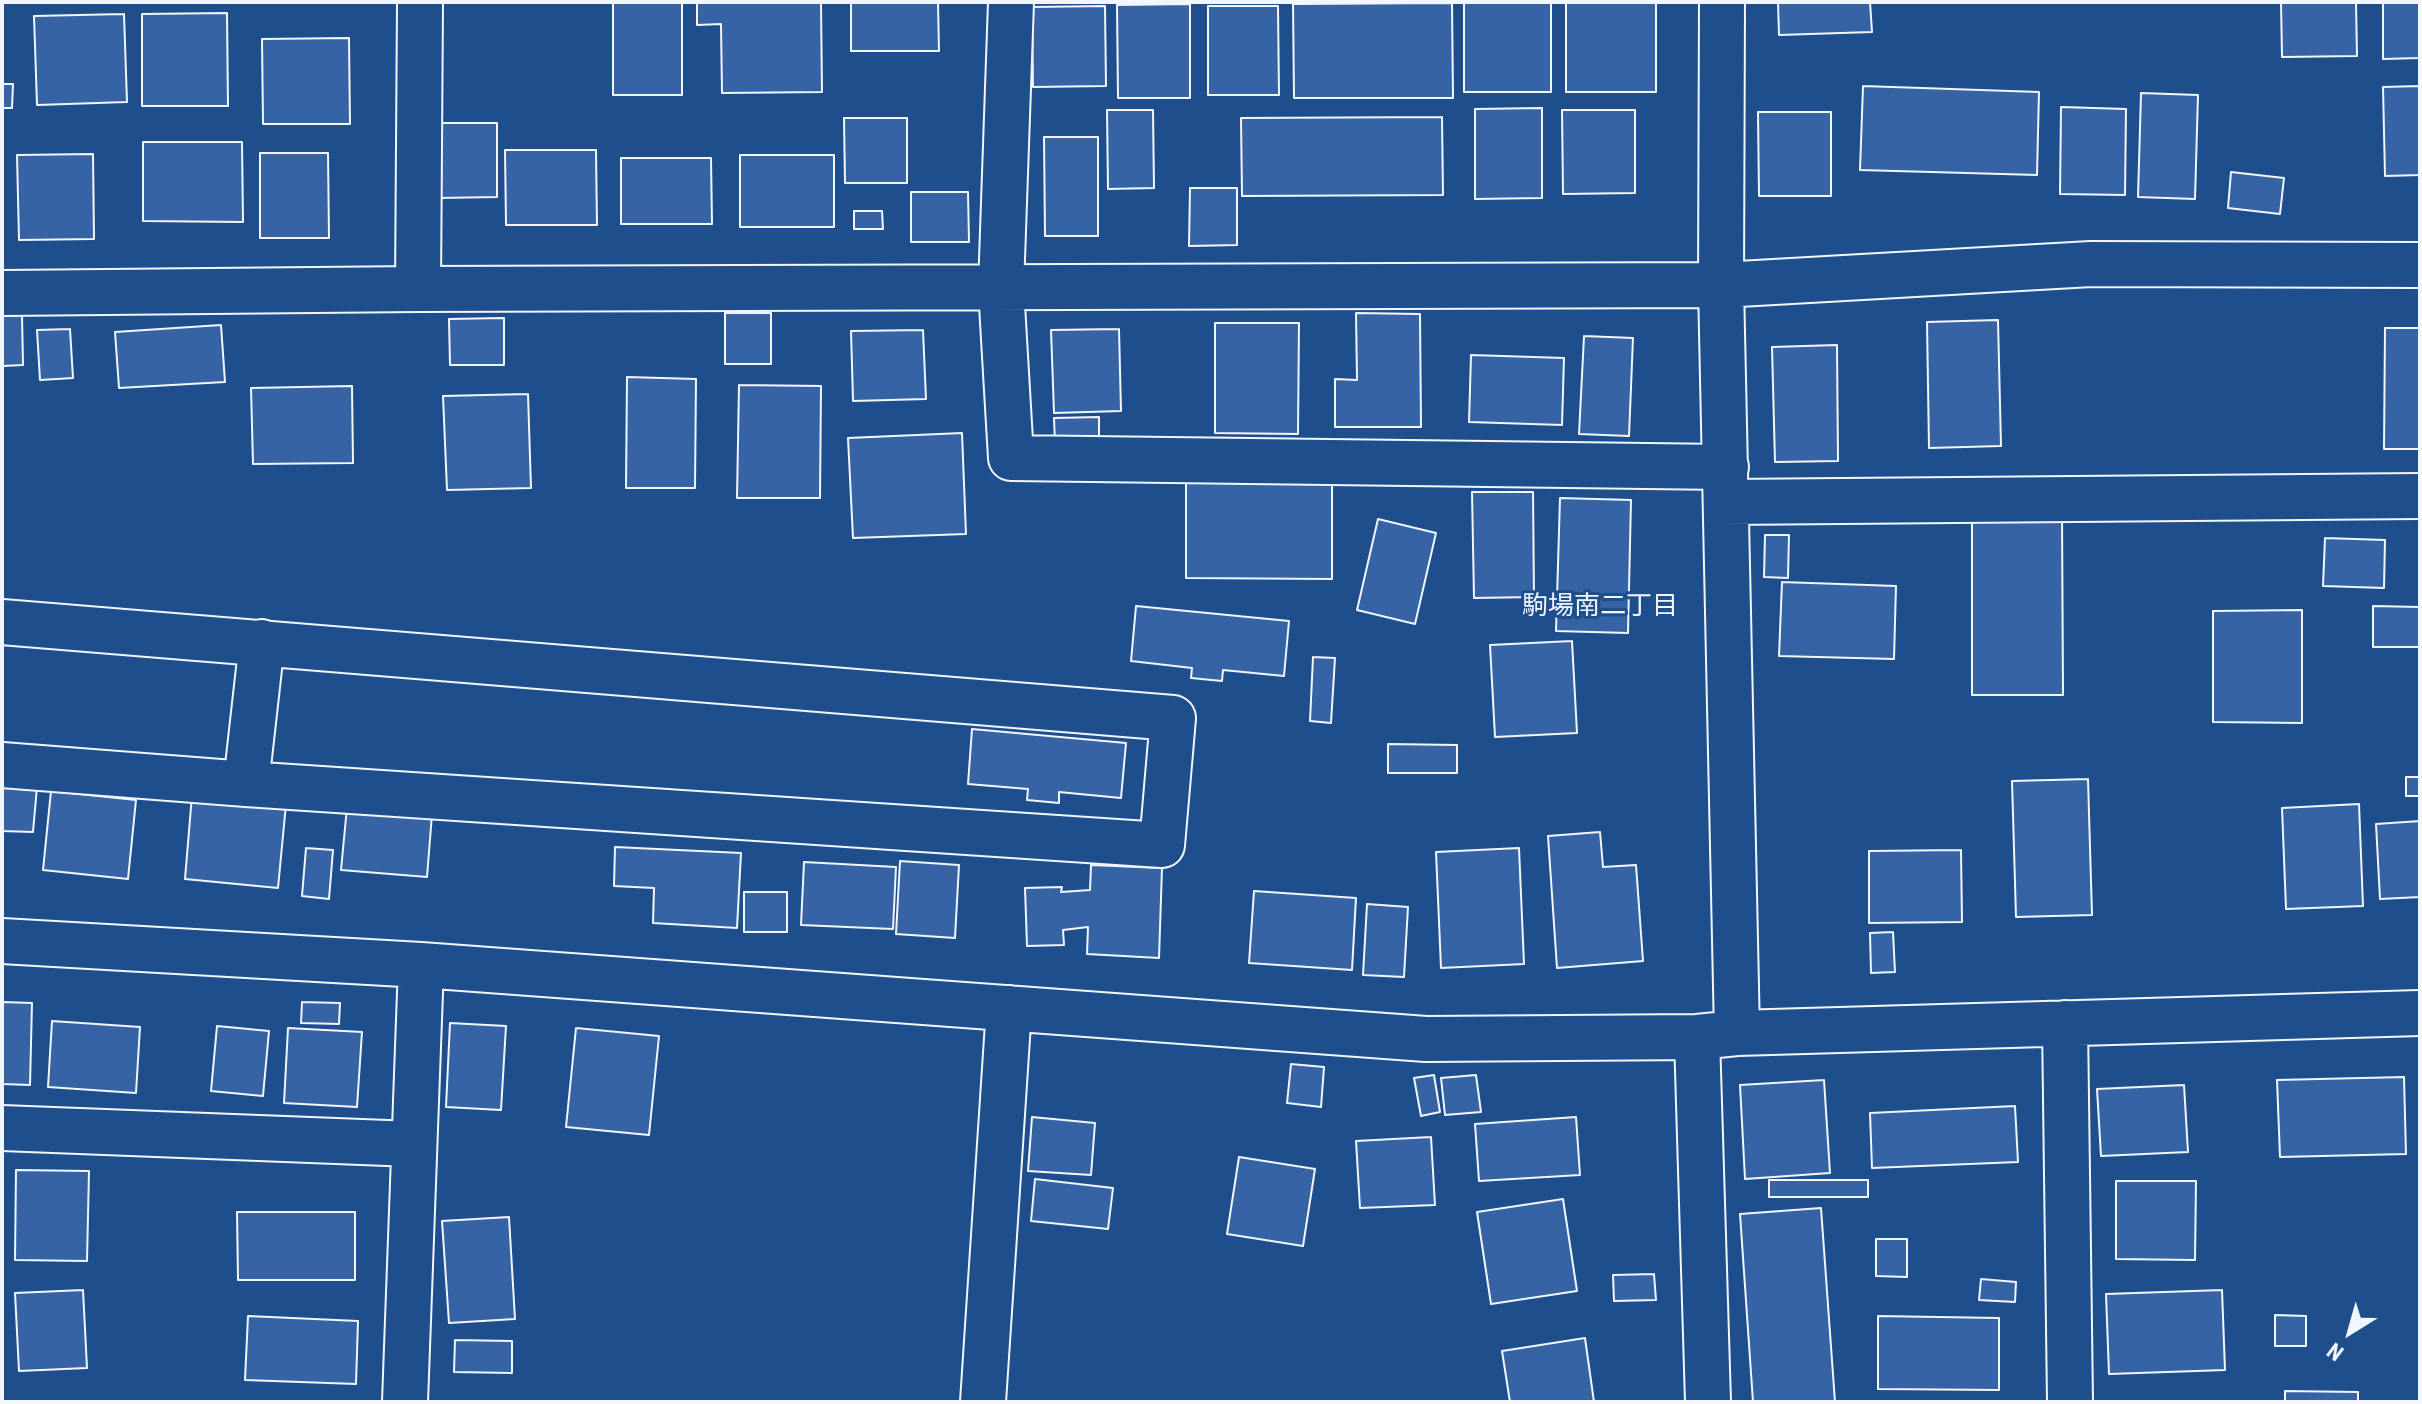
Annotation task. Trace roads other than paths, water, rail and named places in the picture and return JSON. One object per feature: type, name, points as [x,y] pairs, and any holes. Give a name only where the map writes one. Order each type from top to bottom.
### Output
[{"type":"street","points":[[418,289],[420,2]]},
{"type":"street","points":[[1011,2],[1001,288],[1011,458],[1726,485],[2420,496]]},
{"type":"street","points":[[1708,1402],[1726,485],[1721,285],[1722,2]]},
{"type":"street","points":[[2,293],[1721,285],[2091,264],[2420,265]]},
{"type":"street","points":[[2,622],[1173,718],[1162,845],[2,765]]},
{"type":"street","points":[[246,784],[262,642]]},
{"type":"street","points":[[2,941],[421,965],[1426,1039],[1717,1035],[2420,1013]]},
{"type":"street","points":[[405,1402],[421,965]]},
{"type":"street","points":[[983,1402],[1009,1008]]},
{"type":"street","points":[[2065,1023],[2070,1402]]},
{"type":"street","points":[[2,1128],[413,1144]]},
{"type":"district","name":"駒場南二丁目","points":[[1600,607]]}]
